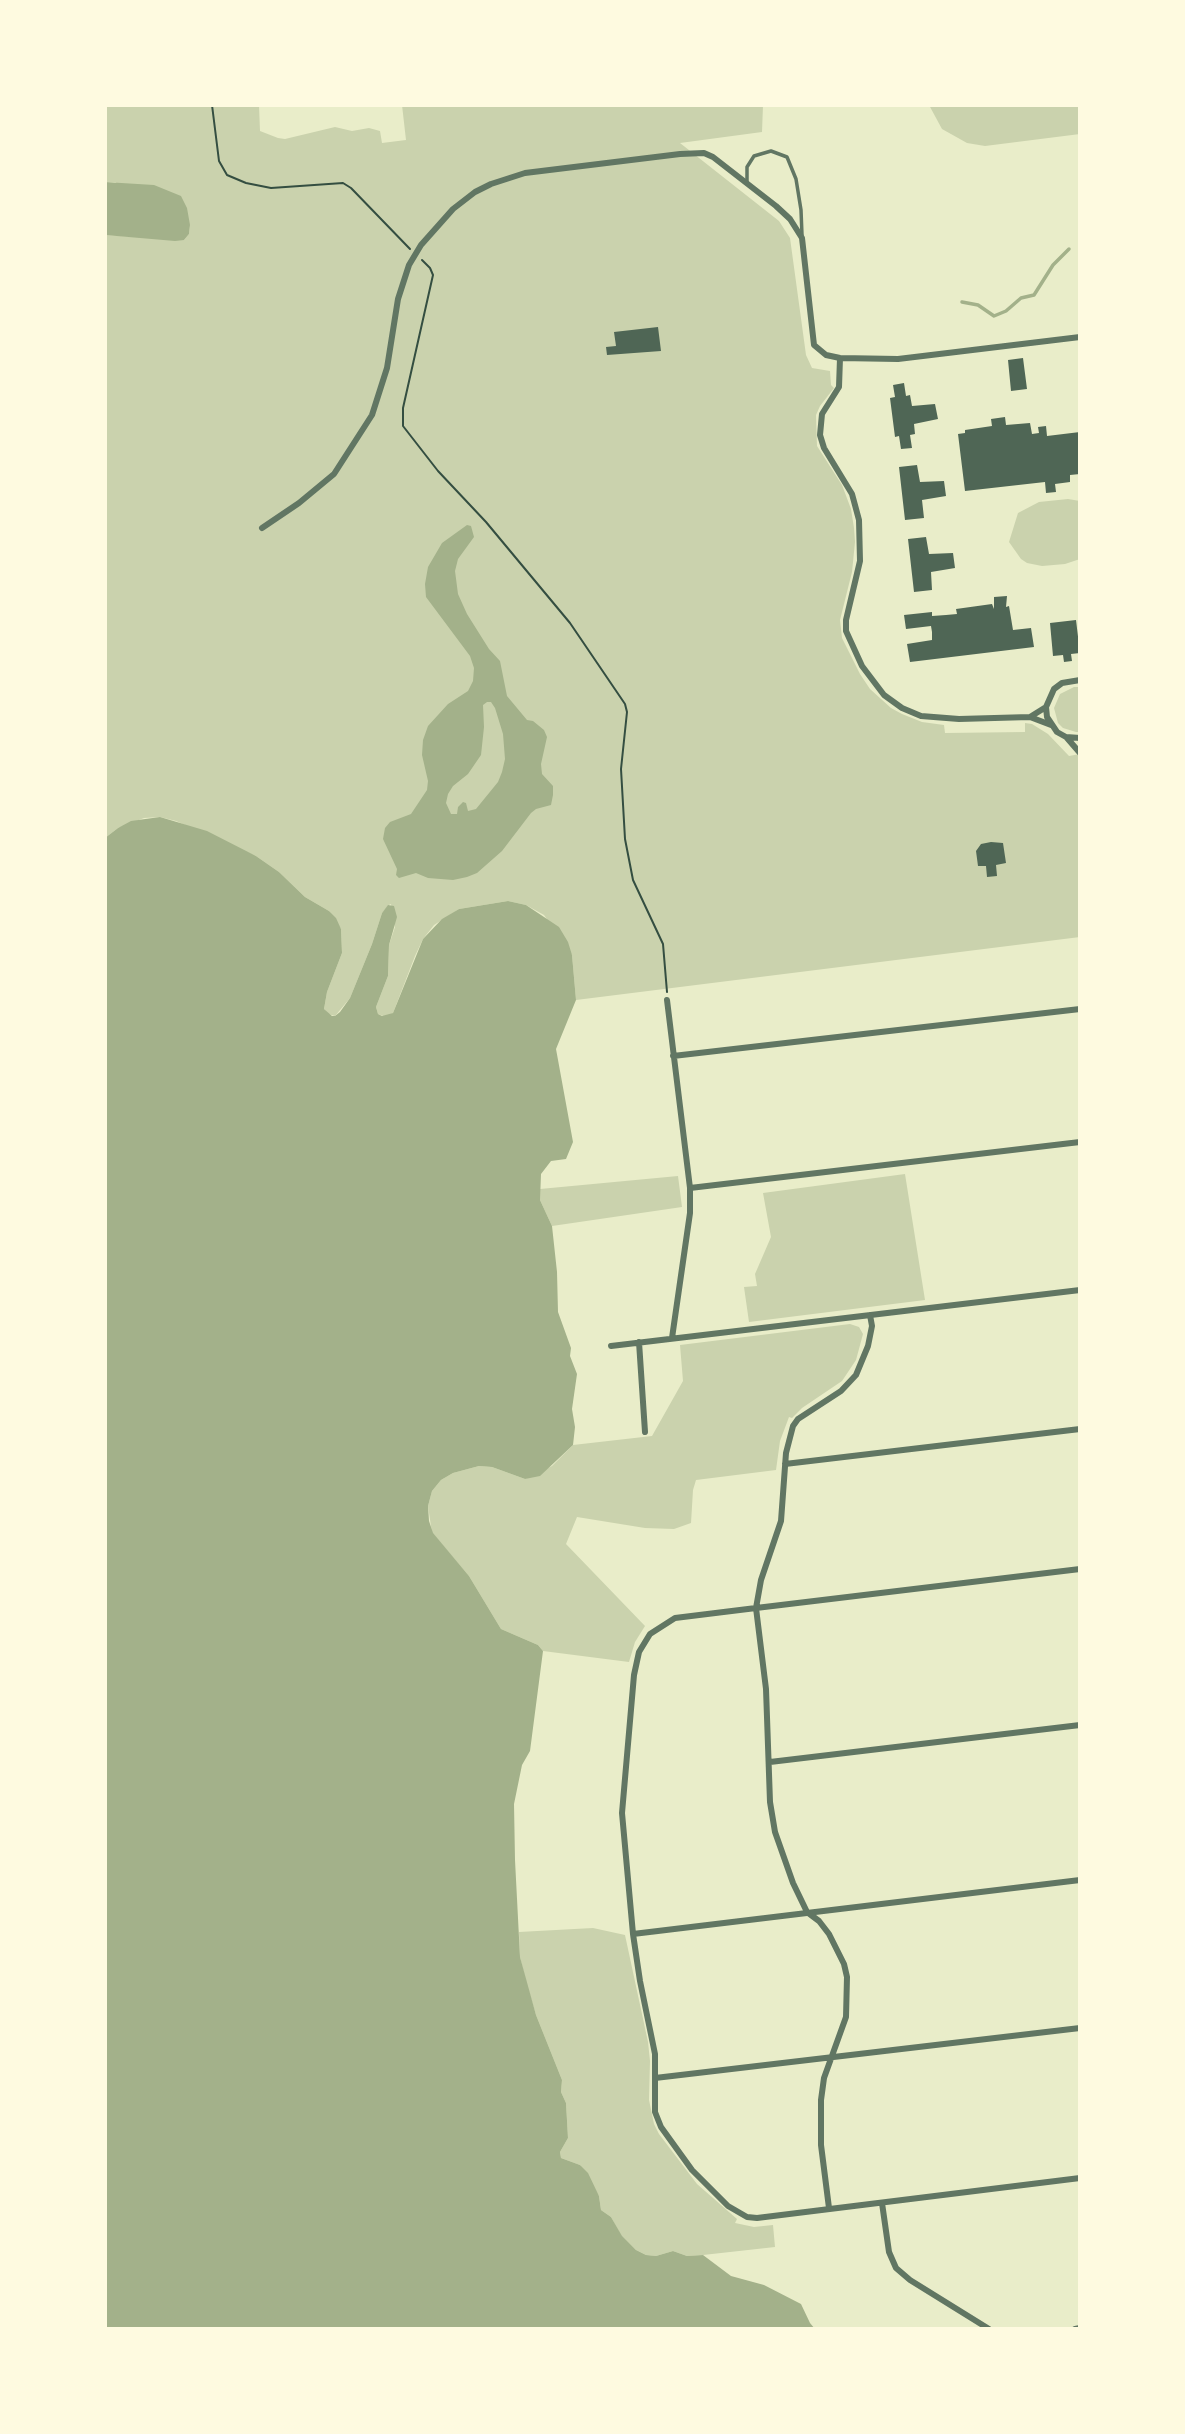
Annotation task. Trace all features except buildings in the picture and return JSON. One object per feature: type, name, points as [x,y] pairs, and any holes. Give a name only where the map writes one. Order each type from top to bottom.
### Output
[{"type":"street","points":[[262,528],[331,477],[372,415],[387,368],[398,299],[416,254],[435,227],[475,192],[525,173],[701,153],[713,157],[790,219],[802,238],[814,345],[820,353],[840,358],[898,359],[1080,337]]},
{"type":"street","points":[[840,358],[839,387],[822,414],[819,429],[824,448],[852,494],[859,520],[860,561],[846,620],[846,631],[862,666],[884,695],[902,708],[921,716],[959,719],[1030,717],[1051,725],[1080,753]]},
{"type":"street","points":[[1051,725],[1046,707],[1054,689],[1062,683],[1080,680]]},
{"type":"street","points":[[1030,717],[1046,707]]},
{"type":"street","points":[[1066,737],[1080,738]]},
{"type":"street","points":[[667,1000],[690,1188],[690,1213],[672,1338]]},
{"type":"street","points":[[673,1056],[1080,1009]]},
{"type":"street","points":[[690,1188],[1080,1142]]},
{"type":"street","points":[[611,1346],[1080,1290]]},
{"type":"street","points":[[829,2208],[820,2120],[824,2078],[846,2017],[847,1977],[844,1964],[829,1934],[819,1921],[807,1912],[793,1883],[775,1832],[770,1802],[766,1689],[757,1608],[761,1580],[781,1521],[785,1464],[791,1433],[798,1419],[841,1391],[860,1369],[871,1337],[870,1315]]},
{"type":"street","points":[[639,1342],[645,1432]]},
{"type":"street","points":[[785,1464],[1080,1429]]},
{"type":"street","points":[[1080,1569],[676,1618],[650,1634],[639,1652],[634,1675],[622,1813],[633,1934],[655,2054],[655,2112],[661,2127],[692,2170],[737,2212],[757,2218],[1080,2178]]},
{"type":"street","points":[[770,1762],[1080,1725]]},
{"type":"street","points":[[633,1934],[1080,1880]]},
{"type":"street","points":[[656,2078],[1080,2028]]},
{"type":"street","points":[[882,2203],[888,2252],[896,2268],[910,2280],[989,2329]]},
{"type":"lane","points":[[748,185],[747,167],[754,156],[771,150],[787,157],[796,179],[802,238]]},
{"type":"path","points":[[212,105],[219,162],[227,175],[246,183],[284,189],[343,183],[430,268],[433,275],[403,408],[403,426],[438,471],[495,532],[570,623],[625,704],[627,712],[621,769],[625,839],[633,880],[663,944],[667,1000]]},
{"type":"shaded area","points":[[105,105],[259,105],[260,131],[278,138],[285,139],[335,127],[352,131],[369,128],[380,131],[382,143],[406,140],[402,105],[763,105],[762,132],[680,143],[779,221],[790,238],[806,355],[812,368],[830,371],[831,385],[834,388],[816,415],[817,446],[842,485],[851,509],[854,528],[852,572],[840,620],[842,638],[870,689],[902,714],[922,722],[944,725],[945,733],[1025,732],[1025,723],[1032,724],[1048,734],[1069,756],[1080,754],[1080,937],[576,1000],[572,955],[544,915],[526,905],[508,901],[459,909],[434,925],[415,956],[393,1013],[386,1017],[378,1014],[376,1007],[388,976],[389,945],[395,927],[391,904],[382,913],[350,998],[335,1016],[324,1009],[327,992],[342,953],[341,929],[329,911],[305,897],[279,872],[256,856],[176,821],[160,817],[144,818],[118,828],[105,838],[105,235],[184,240],[189,234],[190,225],[115,182],[105,182]]},
{"type":"shaded area","points":[[929,105],[1080,105],[1080,134],[985,146],[967,143],[942,129]]},
{"type":"shaded area","points":[[105,182],[154,185],[181,196],[187,208],[189,234],[184,240],[175,241],[105,235]]},
{"type":"shaded area","points":[[1068,499],[1080,501],[1080,559],[1065,564],[1042,566],[1021,559],[1009,542],[1018,513],[1039,502]]},
{"type":"shaded area","points":[[467,525],[471,526],[474,537],[458,559],[455,571],[458,594],[467,614],[489,649],[500,661],[507,696],[527,720],[533,721],[544,730],[547,737],[541,764],[542,774],[553,786],[553,795],[551,805],[531,813],[502,851],[477,873],[453,880],[428,878],[416,873],[399,878],[383,839],[385,828],[390,822],[411,814],[427,790],[428,781],[422,755],[428,726],[448,704],[468,691],[473,681],[474,668],[470,656],[426,597],[428,567],[442,543]],"holes":[[[491,702],[503,734],[505,759],[502,772],[498,782],[476,809],[468,811],[466,803],[463,802],[458,807],[457,814],[451,814],[446,803],[448,794],[453,786],[468,774],[481,755],[483,705]]]},
{"type":"shaded area","points":[[1080,687],[1080,732],[1063,728],[1058,723],[1054,708],[1060,694]]},
{"type":"shaded area","points":[[160,817],[207,831],[256,856],[279,872],[305,897],[336,918],[341,929],[342,953],[327,992],[324,1009],[332,1016],[340,1012],[350,998],[382,913],[388,905],[394,906],[397,917],[389,945],[388,976],[376,1007],[378,1014],[382,1016],[393,1013],[423,939],[442,919],[459,909],[508,901],[526,905],[559,927],[568,942],[572,955],[576,1000],[556,1049],[573,1142],[566,1159],[551,1161],[541,1174],[540,1200],[552,1226],[558,1312],[577,1374],[572,1409],[575,1427],[573,1445],[540,1476],[525,1479],[492,1467],[479,1466],[453,1473],[441,1480],[432,1491],[428,1506],[429,1521],[433,1533],[469,1576],[501,1629],[538,1645],[543,1651],[530,1751],[522,1765],[514,1804],[515,1860],[520,1957],[536,2015],[562,2080],[561,2092],[566,2103],[568,2138],[560,2152],[561,2158],[580,2165],[588,2173],[599,2196],[601,2210],[611,2217],[622,2236],[636,2250],[656,2256],[673,2251],[687,2256],[703,2255],[731,2276],[764,2285],[801,2304],[815,2329],[105,2329],[105,838],[131,821]]},
{"type":"shaded area","points":[[905,1174],[925,1300],[749,1322],[744,1287],[757,1286],[755,1274],[771,1237],[763,1193]]},
{"type":"shaded area","points":[[678,1176],[682,1207],[552,1226],[540,1200],[540,1189]]},
{"type":"shaded area","points":[[850,1324],[859,1327],[863,1334],[856,1360],[842,1381],[792,1418],[789,1417],[780,1441],[776,1470],[696,1480],[691,1523],[674,1529],[645,1528],[577,1517],[566,1544],[645,1626],[635,1642],[629,1662],[543,1651],[538,1645],[501,1629],[469,1576],[432,1533],[428,1506],[432,1491],[441,1480],[453,1473],[479,1466],[492,1467],[525,1479],[552,1466],[573,1445],[652,1436],[683,1381],[680,1345]]},
{"type":"shaded area","points":[[593,1928],[625,1935],[648,2042],[649,2100],[659,2134],[697,2184],[737,2219],[735,2223],[754,2227],[773,2225],[775,2247],[687,2256],[673,2251],[656,2256],[646,2255],[622,2237],[611,2217],[601,2210],[599,2196],[580,2165],[561,2158],[560,2152],[568,2138],[566,2103],[561,2092],[562,2080],[526,1982],[520,1957],[519,1932]]},
{"type":"waterway","points":[[962,302],[978,305],[994,316],[1006,311],[1021,298],[1034,295],[1053,265],[1069,249]]}]
